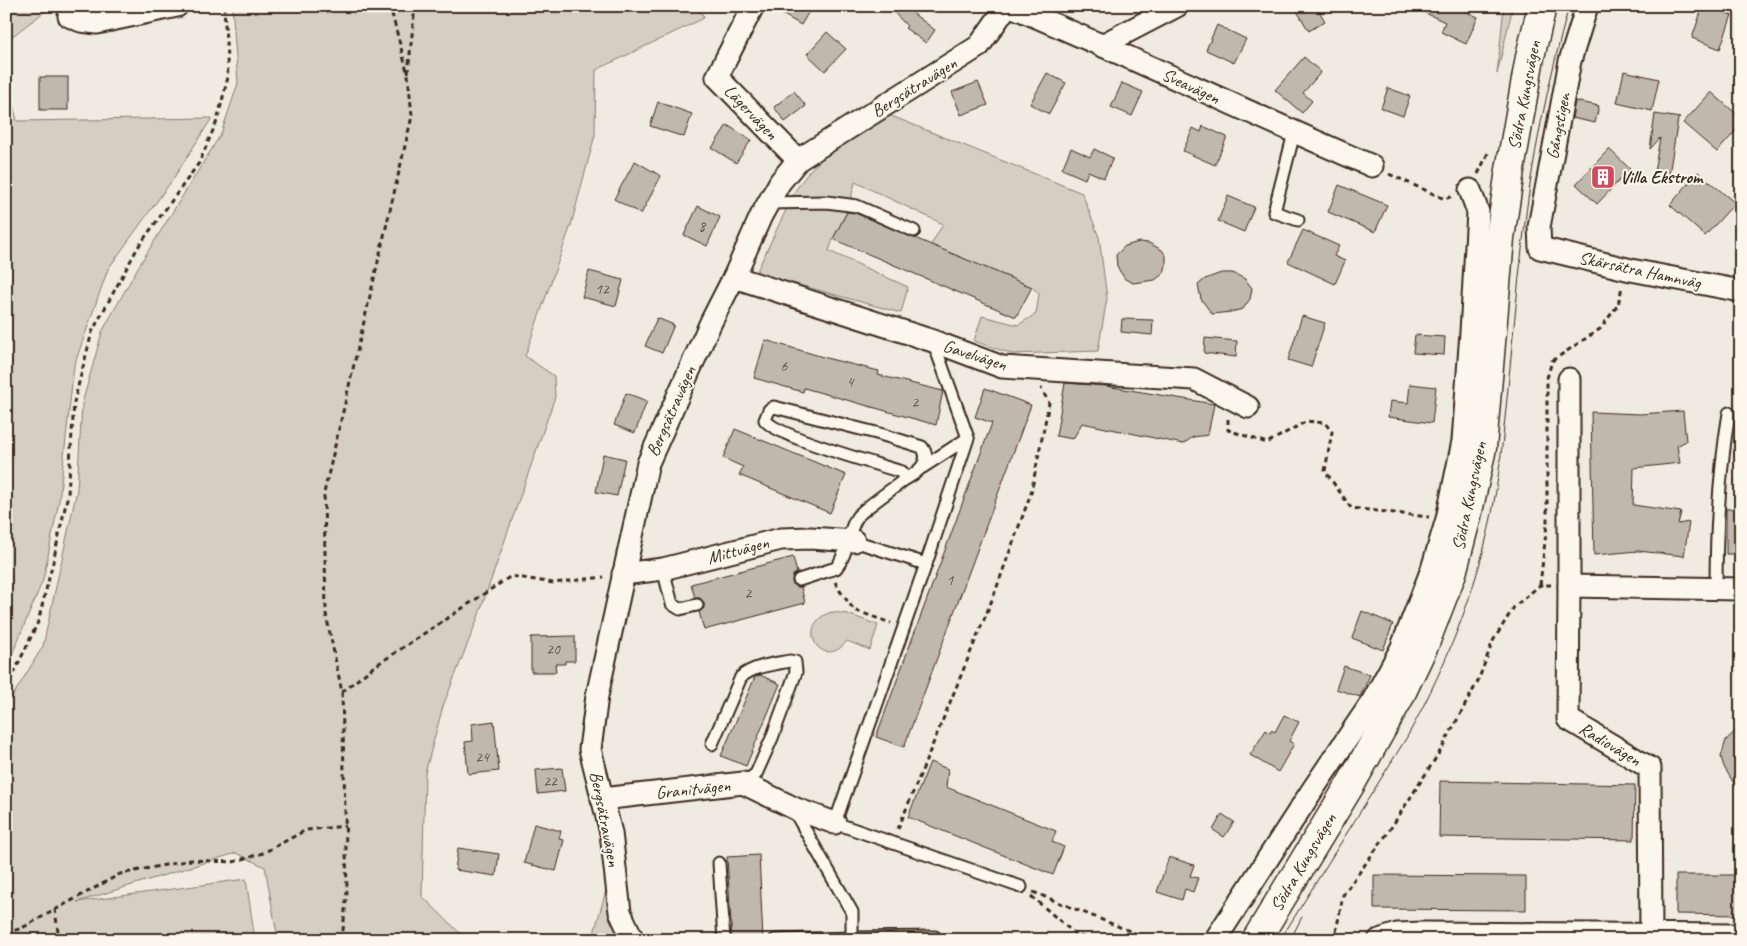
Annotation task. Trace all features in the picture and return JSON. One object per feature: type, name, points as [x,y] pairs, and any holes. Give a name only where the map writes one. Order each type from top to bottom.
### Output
[{"type":"main road","name":"Södra Kungsvägen","points":[[1256,940],[1352,782],[1398,700],[1425,643],[1452,574],[1482,448],[1500,238],[1510,170],[1542,6]]},
{"type":"street","points":[[69,16],[81,21],[97,23],[177,6]]},
{"type":"street","name":"Lägervägen","points":[[753,6],[717,77],[798,160]]},
{"type":"street","name":"Bergsätravägen","points":[[633,940],[620,912],[611,833],[590,749],[597,696],[648,463],[711,322],[780,182],[798,160],[979,46],[1009,6]]},
{"type":"street","name":"Sveavägen","points":[[1009,6],[1102,45],[1294,133],[1372,166]]},
{"type":"street","points":[[1102,45],[1178,6]]},
{"type":"street","name":"Gångstigen","points":[[1540,248],[1538,227],[1570,61],[1587,6]]},
{"type":"street","name":"Södra Kungsvägen","points":[[1215,940],[1372,702],[1401,649],[1432,568],[1447,519],[1463,441],[1478,212],[1470,190]]},
{"type":"street","name":"Skärsätra Hamnväg","points":[[1540,248],[1631,270],[1741,291]]},
{"type":"street","name":"Gavelvägen","points":[[734,277],[933,340],[1002,367],[1194,379],[1248,407]]},
{"type":"street","name":"Radiovägen","points":[[1569,379],[1568,719],[1650,768],[1651,935]]},
{"type":"street","name":"Mittvägen","points":[[623,574],[663,569],[780,539],[851,540]]},
{"type":"street","points":[[1569,586],[1741,589]]},
{"type":"street","name":"Granitvägen","points":[[602,799],[743,783],[796,809],[836,823]]},
{"type":"street","points":[[1379,940],[1397,934],[1424,933],[1536,937],[1741,935]]},
{"type":"lane","points":[[1294,133],[1274,212],[1298,220]]},
{"type":"lane","points":[[768,203],[827,202],[857,206],[914,231]]},
{"type":"lane","points":[[933,340],[968,438],[836,823],[1021,887]]},
{"type":"lane","points":[[904,480],[902,472],[813,444],[780,430],[768,424],[765,420],[766,414],[774,407],[912,443],[922,447],[926,452],[926,460],[923,467]]},
{"type":"lane","points":[[1716,589],[1717,504],[1721,459],[1729,413]]},
{"type":"lane","points":[[799,580],[836,568],[851,540],[858,516],[904,480],[968,438]]},
{"type":"lane","points":[[851,540],[926,564]]},
{"type":"lane","points":[[663,569],[672,604],[680,608],[697,605]]},
{"type":"lane","points":[[712,744],[746,672],[790,661],[794,662],[796,672],[772,738],[756,774],[743,783]]},
{"type":"lane","points":[[796,809],[796,814],[852,912],[852,938]]},
{"type":"lane","points":[[719,863],[724,940]]},
{"type":"lane","points":[[775,940],[935,936]]},
{"type":"path","points":[[6,690],[38,622],[53,562],[68,494],[74,402],[92,332],[138,247],[198,162],[217,121],[228,77],[224,6]]},
{"type":"path","points":[[342,940],[346,891],[346,826],[342,692],[326,614],[324,493],[412,116],[408,75],[390,6]]},
{"type":"path","points":[[408,75],[415,6]]},
{"type":"path","points":[[1372,166],[1445,199],[1470,190]]},
{"type":"path","points":[[893,842],[994,595],[1032,493],[1049,403],[1030,368]]},
{"type":"path","points":[[1229,397],[1228,430],[1266,443],[1307,422],[1325,423],[1332,432],[1325,471],[1351,508],[1447,519]]},
{"type":"path","points":[[342,692],[372,668],[511,576],[553,583],[623,574]]},
{"type":"path","points":[[833,578],[854,610],[904,628]]},
{"type":"path","points":[[1332,940],[1336,932],[1344,895],[1387,834],[1441,750],[1478,681],[1493,641],[1514,607],[1540,585]]},
{"type":"path","points":[[6,933],[22,928],[120,874],[191,860],[233,862],[263,853],[306,830],[346,826]]},
{"type":"path","points":[[1021,887],[1073,932],[1082,937],[1117,934],[1142,940]]},
{"type":"path","points":[[1021,887],[1152,940]]},
{"type":"path","points":[[55,910],[59,940]]},
{"type":"shaded area","points":[[6,6],[133,6],[101,13],[48,9],[6,41]]},
{"type":"shaded area","points":[[232,6],[698,6],[704,18],[596,70],[595,135],[571,225],[525,356],[554,376],[555,397],[477,620],[443,706],[425,773],[422,896],[467,940],[278,940],[265,867],[236,853],[77,902],[246,879],[255,940],[6,940],[6,707],[43,646],[77,490],[82,404],[102,332],[137,269],[221,134],[238,83]]},
{"type":"shaded area","points":[[1504,6],[1513,6],[1497,74]]},
{"type":"shaded area","points":[[6,76],[17,121],[212,118],[173,179],[108,269],[74,366],[59,501],[43,580],[6,669]]},
{"type":"shaded area","points":[[889,115],[1082,193],[1099,237],[1107,298],[1098,351],[1012,354],[974,341],[982,316],[1018,325],[1036,314],[1039,294],[1032,287],[931,245],[943,224],[855,182],[848,210],[829,251],[908,287],[901,313],[756,273],[795,191],[810,170],[835,148]]},
{"type":"shaded area","points":[[832,612],[848,614],[878,625],[870,650],[847,641],[837,650],[828,652],[821,649],[815,643],[813,635],[814,626],[820,618]]},
{"type":"shaded area","points":[[607,887],[626,940],[592,940]]},
{"type":"building","points":[[768,6],[812,6],[801,25]]},
{"type":"building","points":[[888,6],[903,6],[935,30],[926,43],[905,28],[907,26]]},
{"type":"building","points":[[1294,6],[1316,6],[1325,21],[1309,31]]},
{"type":"building","points":[[1410,6],[1453,6],[1478,17],[1466,44],[1441,32],[1445,22]]},
{"type":"building","points":[[1703,6],[1732,15],[1720,49],[1692,38]]},
{"type":"building","points":[[1217,25],[1246,39],[1234,63],[1206,50]]},
{"type":"building","points":[[827,32],[846,49],[825,71],[807,54]]},
{"type":"building","points":[[1304,57],[1321,72],[1303,93],[1312,101],[1302,113],[1275,90]]},
{"type":"building","points":[[1624,71],[1659,79],[1652,111],[1617,103]]},
{"type":"building","points":[[1047,73],[1066,83],[1049,114],[1030,104]]},
{"type":"building","points":[[40,77],[68,77],[68,110],[40,110]]},
{"type":"building","points":[[978,82],[988,105],[961,115],[952,92]]},
{"type":"building","points":[[1122,83],[1143,92],[1132,116],[1111,107]]},
{"type":"building","points":[[1388,88],[1410,96],[1403,116],[1381,108]]},
{"type":"building","points":[[794,91],[806,106],[785,122],[774,107]]},
{"type":"building","points":[[1711,92],[1741,118],[1741,125],[1717,152],[1683,123]]},
{"type":"building","points":[[1575,101],[1599,106],[1595,123],[1572,118]]},
{"type":"building","points":[[658,102],[692,114],[684,137],[650,126]]},
{"type":"building","points":[[1655,114],[1680,118],[1678,119],[1669,175],[1654,172],[1660,138],[1650,149]]},
{"type":"building","points":[[727,125],[751,140],[736,163],[712,148]]},
{"type":"building","points":[[1203,126],[1227,137],[1215,165],[1183,151],[1193,128],[1201,132]]},
{"type":"building","points":[[1071,148],[1090,157],[1094,149],[1113,158],[1104,178],[1088,171],[1085,179],[1062,169]]},
{"type":"building","name":"Villa Ekstrom","points":[[1609,149],[1630,169],[1597,204],[1576,184]]},
{"type":"building","points":[[635,161],[661,176],[641,214],[614,199]]},
{"type":"building","points":[[1698,172],[1735,203],[1705,236],[1670,205]]},
{"type":"building","points":[[1339,185],[1387,205],[1375,232],[1328,212]]},
{"type":"building","points":[[1228,196],[1254,207],[1244,232],[1218,221]]},
{"type":"building","points":[[698,206],[720,217],[707,246],[684,235]]},
{"type":"building","points":[[847,212],[855,213],[1032,287],[1016,317],[833,239]]},
{"type":"building","points":[[1303,230],[1339,246],[1334,256],[1345,261],[1335,284],[1288,262]]},
{"type":"building","points":[[1139,242],[1149,243],[1162,250],[1166,256],[1166,265],[1164,273],[1155,280],[1133,283],[1125,279],[1121,273],[1117,266],[1116,255],[1125,246]]},
{"type":"building","points":[[589,271],[623,280],[616,306],[582,297]]},
{"type":"building","points":[[1221,273],[1233,273],[1245,279],[1252,288],[1250,299],[1243,309],[1212,314],[1201,299],[1198,285],[1205,279]]},
{"type":"building","points":[[1302,316],[1325,323],[1311,367],[1288,360]]},
{"type":"building","points":[[657,318],[674,325],[662,353],[645,346]]},
{"type":"building","points":[[1122,319],[1153,320],[1152,335],[1121,332]]},
{"type":"building","points":[[1415,335],[1445,337],[1444,355],[1413,353]]},
{"type":"building","points":[[1205,338],[1237,341],[1236,357],[1204,353]]},
{"type":"building","points":[[765,340],[879,371],[878,375],[943,391],[936,425],[804,388],[803,392],[754,378]]},
{"type":"building","points":[[1065,383],[1106,386],[1214,404],[1208,435],[1193,437],[1183,444],[1082,423],[1073,439],[1056,436]]},
{"type":"building","points":[[1410,384],[1436,387],[1432,423],[1388,417],[1390,401],[1408,403]]},
{"type":"building","points":[[985,388],[1031,405],[904,747],[876,737],[992,423],[975,417]]},
{"type":"building","points":[[626,393],[647,401],[635,433],[614,425]]},
{"type":"building","points":[[1683,411],[1686,441],[1677,446],[1680,463],[1634,468],[1633,505],[1681,512],[1678,524],[1689,522],[1684,556],[1638,551],[1594,555],[1591,412],[1640,414]]},
{"type":"building","points":[[735,429],[846,475],[830,513],[739,475],[743,467],[723,458]]},
{"type":"building","points":[[603,454],[625,459],[617,496],[596,492]]},
{"type":"building","points":[[1741,508],[1741,554],[1726,554],[1726,509]]},
{"type":"building","points":[[793,557],[797,573],[793,575],[792,582],[794,586],[801,587],[805,603],[704,630],[699,612],[704,608],[704,603],[700,598],[695,598],[691,584]]},
{"type":"building","points":[[1362,611],[1393,624],[1383,650],[1352,638]]},
{"type":"building","points":[[575,636],[575,661],[555,664],[556,672],[531,672],[531,637]]},
{"type":"building","points":[[1344,666],[1370,675],[1360,697],[1336,689]]},
{"type":"building","points":[[760,675],[780,684],[746,766],[721,756],[755,677]]},
{"type":"building","points":[[1284,715],[1299,722],[1289,741],[1294,744],[1278,772],[1250,755],[1266,730],[1270,733],[1271,730],[1275,732]]},
{"type":"building","points":[[494,721],[499,771],[468,774],[465,742],[473,741],[472,724]]},
{"type":"building","points":[[1741,726],[1741,795],[1724,767],[1721,757],[1726,740]]},
{"type":"building","points":[[930,762],[948,769],[946,787],[1056,831],[1052,842],[1064,847],[1053,875],[908,817]]},
{"type":"building","points":[[562,768],[565,791],[538,794],[536,770]]},
{"type":"building","points":[[1440,781],[1635,785],[1634,840],[1439,837]]},
{"type":"building","points":[[1222,814],[1234,822],[1224,837],[1213,830]]},
{"type":"building","points":[[534,824],[561,831],[559,839],[564,840],[556,871],[524,863]]},
{"type":"building","points":[[458,848],[499,854],[496,876],[455,870]]},
{"type":"building","points":[[759,855],[763,940],[732,940],[727,857]]},
{"type":"building","points":[[1169,857],[1194,865],[1190,876],[1198,878],[1193,892],[1185,889],[1182,900],[1157,892]]},
{"type":"building","points":[[1374,875],[1526,876],[1526,910],[1374,909]]},
{"type":"building","points":[[1676,875],[1741,875],[1741,915],[1676,914]]},
{"type":"tram line","points":[[1280,940],[1407,737],[1452,645],[1477,573],[1489,530],[1498,474],[1526,210],[1547,93],[1569,6]]},
{"type":"tram line","points":[[1290,940],[1302,917]]},
{"type":"place","name":"Villa Ekstrom","points":[[1603,177]]}]
